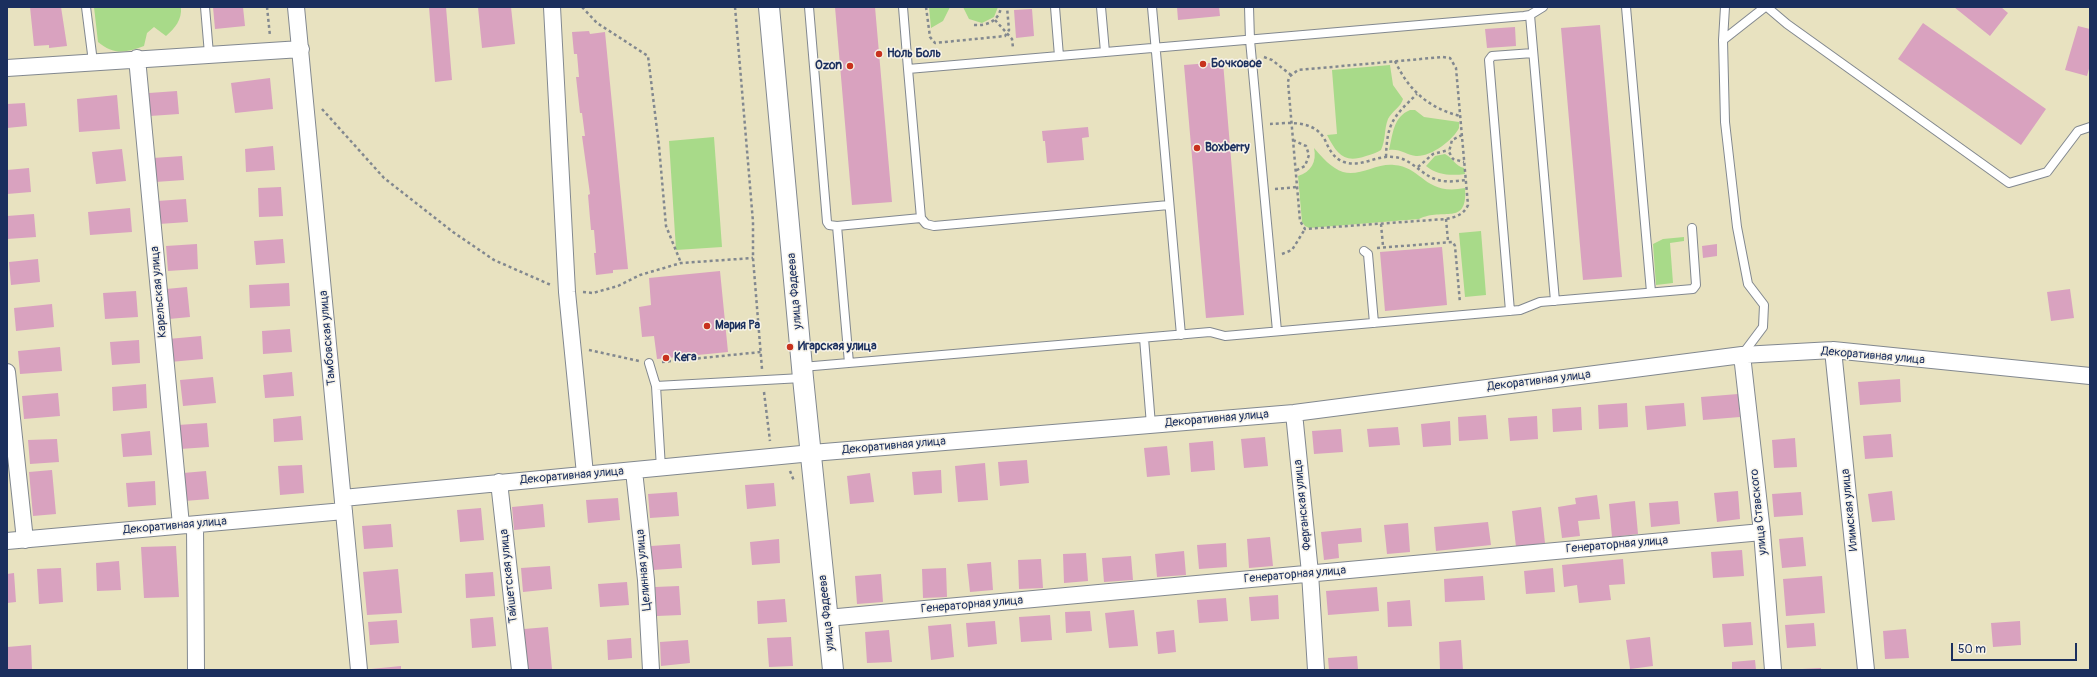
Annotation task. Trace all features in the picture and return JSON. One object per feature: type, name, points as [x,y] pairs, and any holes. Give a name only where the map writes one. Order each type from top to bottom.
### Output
[{"type":"street","name":"Тамбовская улица","points":[[296,7],[306,93],[359,670]]},
{"type":"street","points":[[552,7],[567,292],[571,346],[585,474]]},
{"type":"street","name":"улица Фадеева","points":[[769,7],[803,373],[833,670]]},
{"type":"street","points":[[7,68],[137,58],[301,49]]},
{"type":"street","name":"Карельская улица","points":[[137,58],[188,525],[196,670]]},
{"type":"street","name":"Декоративная улица","points":[[7,541],[188,525],[343,505],[499,482],[634,471],[812,453],[1294,413],[1742,355],[1833,350],[2090,376]]},
{"type":"street","name":"Илимская улица","points":[[1833,350],[1866,670]]},
{"type":"street","name":"улица Ставского","points":[[1742,355],[1762,532],[1773,670]]},
{"type":"street","points":[[7,372],[25,540]]},
{"type":"street","name":"Ферганская улица","points":[[1294,413],[1310,573],[1316,670]]},
{"type":"street","name":"Целинная улица","points":[[634,471],[646,580],[651,670]]},
{"type":"street","name":"Тайшетская улица","points":[[499,482],[520,670]]},
{"type":"street","name":"Генераторная улица","points":[[827,618],[1762,532]]},
{"type":"lane","points":[[86,7],[93,62]]},
{"type":"lane","points":[[205,7],[209,54]]},
{"type":"lane","points":[[809,7],[827,222],[829,225],[838,226],[921,218]]},
{"type":"lane","points":[[903,7],[921,218],[926,224],[934,226],[1169,205]]},
{"type":"lane","points":[[1055,7],[1059,56]]},
{"type":"lane","points":[[1101,7],[1105,52]]},
{"type":"lane","points":[[1152,7],[1180,335]]},
{"type":"lane","points":[[1249,7],[1251,59],[1277,331]]},
{"type":"lane","points":[[908,69],[1530,15],[1543,7]]},
{"type":"lane","points":[[1626,7],[1651,292]]},
{"type":"lane","points":[[1725,7],[1723,40],[1725,122],[1737,227],[1748,284],[1764,306],[1763,327],[1742,355]]},
{"type":"lane","points":[[1723,40],[1766,7],[1786,24],[2009,183],[2047,172],[2078,131],[2090,127]]},
{"type":"lane","points":[[1530,15],[1555,301]]},
{"type":"lane","points":[[1510,311],[1489,60],[1492,56],[1533,53]]},
{"type":"lane","points":[[838,226],[849,363]]},
{"type":"lane","points":[[656,386],[762,380],[849,363],[1210,332],[1225,336],[1510,311],[1525,309],[1537,303],[1696,288],[1692,228]]},
{"type":"lane","points":[[1366,251],[1374,323]]},
{"type":"lane","points":[[1144,338],[1151,425]]},
{"type":"lane","points":[[649,363],[656,386],[662,468]]},
{"type":"path","points":[[268,7],[272,51]]},
{"type":"path","points":[[582,7],[597,23],[648,56],[659,146],[666,226],[681,264]]},
{"type":"path","points":[[735,7],[753,222],[753,258],[762,380],[770,445],[780,456]]},
{"type":"path","points":[[926,7],[930,37],[935,43],[1001,37],[1008,34]]},
{"type":"path","points":[[974,24],[982,26],[995,20],[1001,7]]},
{"type":"path","points":[[1006,7],[1008,34]]},
{"type":"path","points":[[995,20],[1012,39],[1014,60]]},
{"type":"path","points":[[1251,59],[1268,58],[1291,75]]},
{"type":"path","points":[[1450,58],[1456,68],[1468,204],[1465,211],[1459,216],[1446,219],[1305,229],[1300,221],[1288,82],[1291,75],[1298,70],[1450,58]]},
{"type":"path","points":[[1395,62],[1408,84],[1417,94],[1437,108],[1460,116]]},
{"type":"path","points":[[306,93],[336,123],[384,178],[453,232],[494,260],[567,292],[593,293],[618,286],[640,275],[681,264],[753,258]]},
{"type":"path","points":[[1386,157],[1387,134],[1391,122],[1398,112],[1417,94]]},
{"type":"path","points":[[1258,126],[1291,122],[1304,124],[1317,130],[1324,138],[1329,150],[1344,162],[1356,164],[1386,157],[1404,159],[1436,180],[1466,180]]},
{"type":"path","points":[[1462,135],[1452,140],[1449,150],[1453,159],[1464,162]]},
{"type":"path","points":[[1293,140],[1306,146],[1309,155],[1305,166],[1296,171]]},
{"type":"path","points":[[1418,167],[1433,154],[1449,150]]},
{"type":"path","points":[[1264,190],[1297,187]]},
{"type":"path","points":[[1446,219],[1448,241]]},
{"type":"path","points":[[1381,224],[1383,246]]},
{"type":"path","points":[[1270,255],[1290,252],[1305,229]]},
{"type":"path","points":[[1366,251],[1383,246],[1448,241],[1453,242],[1455,246],[1461,315]]},
{"type":"path","points":[[571,346],[649,363],[761,352]]},
{"type":"green space","points":[[94,7],[181,7],[181,12],[179,20],[166,36],[154,27],[147,33],[144,46],[120,52],[109,49],[98,42]]},
{"type":"green space","points":[[929,7],[950,7],[943,21],[931,28]]},
{"type":"green space","points":[[963,7],[998,7],[994,17],[982,23],[969,19]]},
{"type":"green space","points":[[1390,65],[1393,85],[1403,99],[1388,119],[1381,150],[1352,159],[1342,156],[1334,147],[1327,135],[1337,134],[1332,70]]},
{"type":"green space","points":[[1410,110],[1415,110],[1424,117],[1459,122],[1459,128],[1452,138],[1441,147],[1422,156],[1416,156],[1396,150],[1389,150],[1397,122],[1404,113]]},
{"type":"green space","points":[[714,137],[722,247],[676,250],[669,141]]},
{"type":"green space","points":[[1314,148],[1331,165],[1343,172],[1355,173],[1388,165],[1404,167],[1432,185],[1451,189],[1465,188],[1465,200],[1462,208],[1458,212],[1452,214],[1428,216],[1419,219],[1309,228],[1302,222],[1298,176],[1306,172],[1312,166],[1315,158]]},
{"type":"green space","points":[[1445,154],[1458,166],[1464,168],[1465,174],[1455,175],[1439,173],[1426,166],[1435,156]]},
{"type":"green space","points":[[1481,231],[1486,295],[1465,297],[1459,233]]},
{"type":"green space","points":[[1684,237],[1684,241],[1670,243],[1673,283],[1656,285],[1653,244],[1663,239]]},
{"type":"building","points":[[30,7],[61,7],[67,46],[49,48],[49,45],[34,46]]},
{"type":"building","points":[[213,7],[243,7],[245,26],[215,29]]},
{"type":"building","points":[[429,7],[446,7],[452,80],[435,82]]},
{"type":"building","points":[[478,7],[511,7],[515,44],[482,48]]},
{"type":"building","points":[[835,7],[875,7],[892,202],[852,205]]},
{"type":"building","points":[[1177,7],[1219,7],[1220,16],[1178,20]]},
{"type":"building","points":[[1954,7],[2001,7],[2008,13],[1990,36]]},
{"type":"building","points":[[1032,9],[1034,36],[1016,38],[1014,10]]},
{"type":"building","points":[[1923,23],[2046,109],[2021,145],[1898,59]]},
{"type":"building","points":[[1600,25],[1622,277],[1583,280],[1561,28]]},
{"type":"building","points":[[2078,26],[2090,29],[2090,65],[2087,76],[2065,70]]},
{"type":"building","points":[[1515,27],[1516,46],[1487,48],[1485,29]]},
{"type":"building","points":[[589,31],[590,34],[605,32],[628,269],[613,270],[613,273],[596,275],[594,230],[591,230],[588,195],[590,194],[582,136],[585,136],[582,113],[580,113],[576,77],[579,77],[577,54],[574,54],[572,32]]},
{"type":"building","points":[[1223,62],[1244,315],[1206,318],[1184,65]]},
{"type":"building","points":[[270,78],[273,109],[235,113],[231,83]]},
{"type":"building","points":[[177,91],[179,114],[150,116],[149,93]]},
{"type":"building","points":[[117,95],[120,129],[79,132],[77,99]]},
{"type":"building","points":[[25,103],[27,126],[7,128],[7,104]]},
{"type":"building","points":[[1088,127],[1089,137],[1082,138],[1084,160],[1047,163],[1045,141],[1043,141],[1042,131]]},
{"type":"building","points":[[273,146],[275,170],[246,172],[245,149]]},
{"type":"building","points":[[122,149],[126,181],[96,184],[92,152]]},
{"type":"building","points":[[182,156],[184,180],[155,182],[153,158]]},
{"type":"building","points":[[29,168],[31,192],[7,194],[7,170]]},
{"type":"building","points":[[281,187],[283,216],[259,217],[258,188]]},
{"type":"building","points":[[186,199],[188,222],[159,224],[157,201]]},
{"type":"building","points":[[130,208],[132,232],[90,235],[88,212]]},
{"type":"building","points":[[34,214],[36,237],[7,239],[7,216]]},
{"type":"building","points":[[283,239],[285,263],[256,265],[254,241]]},
{"type":"building","points":[[197,244],[198,269],[168,271],[166,246]]},
{"type":"building","points":[[1717,244],[1717,256],[1703,258],[1702,246]]},
{"type":"building","points":[[1442,247],[1447,305],[1385,311],[1380,252]]},
{"type":"building","points":[[38,259],[40,282],[11,285],[9,262]]},
{"type":"building","points":[[720,271],[728,352],[657,359],[654,336],[642,337],[639,307],[651,305],[649,278]]},
{"type":"building","points":[[289,283],[290,306],[250,308],[249,285]]},
{"type":"building","points":[[187,287],[190,317],[169,319],[166,289]]},
{"type":"building","points":[[2070,289],[2074,318],[2051,321],[2047,292]]},
{"type":"building","points":[[136,291],[138,317],[105,319],[103,293]]},
{"type":"building","points":[[52,304],[54,327],[16,331],[14,308]]},
{"type":"building","points":[[290,329],[292,352],[263,354],[262,331]]},
{"type":"building","points":[[201,336],[203,359],[170,362],[168,339]]},
{"type":"building","points":[[139,340],[140,363],[112,365],[110,342]]},
{"type":"building","points":[[60,347],[62,371],[20,374],[18,351]]},
{"type":"building","points":[[292,372],[294,396],[265,398],[263,375]]},
{"type":"building","points":[[213,377],[216,403],[183,406],[180,380]]},
{"type":"building","points":[[1900,379],[1901,402],[1860,405],[1858,382]]},
{"type":"building","points":[[146,384],[147,408],[113,411],[112,387]]},
{"type":"building","points":[[58,393],[60,416],[24,419],[22,396]]},
{"type":"building","points":[[1738,394],[1740,417],[1703,420],[1701,397]]},
{"type":"building","points":[[1627,403],[1628,427],[1599,429],[1598,405]]},
{"type":"building","points":[[1684,403],[1686,426],[1647,430],[1645,406]]},
{"type":"building","points":[[1581,407],[1582,430],[1553,432],[1552,409]]},
{"type":"building","points":[[1486,415],[1488,439],[1459,441],[1458,417]]},
{"type":"building","points":[[301,416],[303,440],[274,442],[273,419]]},
{"type":"building","points":[[1537,416],[1538,439],[1510,441],[1508,418]]},
{"type":"building","points":[[1450,421],[1451,445],[1423,447],[1421,424]]},
{"type":"building","points":[[207,423],[209,447],[180,449],[178,425]]},
{"type":"building","points":[[1398,427],[1400,445],[1369,447],[1367,429]]},
{"type":"building","points":[[1341,429],[1343,452],[1314,454],[1312,431]]},
{"type":"building","points":[[150,431],[152,455],[123,457],[121,434]]},
{"type":"building","points":[[1891,434],[1893,457],[1865,459],[1863,436]]},
{"type":"building","points":[[1265,437],[1268,466],[1244,468],[1241,439]]},
{"type":"building","points":[[1795,438],[1797,467],[1774,468],[1772,440]]},
{"type":"building","points":[[57,439],[59,462],[30,464],[28,440]]},
{"type":"building","points":[[1213,441],[1215,470],[1191,472],[1189,443]]},
{"type":"building","points":[[1167,446],[1170,475],[1147,477],[1144,448]]},
{"type":"building","points":[[1027,460],[1029,483],[1000,486],[998,462]]},
{"type":"building","points":[[985,463],[988,500],[958,502],[955,466]]},
{"type":"building","points":[[302,465],[304,493],[280,495],[278,466]]},
{"type":"building","points":[[52,470],[56,514],[33,516],[29,472]]},
{"type":"building","points":[[941,470],[942,493],[914,495],[912,472]]},
{"type":"building","points":[[206,471],[209,499],[185,501],[183,473]]},
{"type":"building","points":[[870,473],[874,502],[850,504],[847,476]]},
{"type":"building","points":[[155,481],[156,505],[128,507],[126,483]]},
{"type":"building","points":[[774,483],[776,506],[747,509],[745,485]]},
{"type":"building","points":[[1738,491],[1740,519],[1717,522],[1714,493]]},
{"type":"building","points":[[1892,491],[1895,520],[1872,522],[1868,494]]},
{"type":"building","points":[[677,492],[679,516],[650,518],[648,494]]},
{"type":"building","points":[[1801,492],[1803,515],[1774,517],[1772,494]]},
{"type":"building","points":[[1597,495],[1600,519],[1578,521],[1580,536],[1562,538],[1558,507],[1576,504],[1575,498]]},
{"type":"building","points":[[618,498],[620,520],[588,523],[586,500]]},
{"type":"building","points":[[1635,501],[1638,534],[1612,537],[1609,504]]},
{"type":"building","points":[[1678,501],[1680,524],[1651,527],[1649,503]]},
{"type":"building","points":[[543,504],[545,527],[514,530],[512,507]]},
{"type":"building","points":[[1541,507],[1545,543],[1516,547],[1512,511]]},
{"type":"building","points":[[481,508],[484,540],[460,542],[457,510]]},
{"type":"building","points":[[1488,522],[1491,545],[1436,551],[1434,527]]},
{"type":"building","points":[[1408,523],[1410,552],[1387,554],[1384,525]]},
{"type":"building","points":[[391,524],[393,547],[364,549],[362,526]]},
{"type":"building","points":[[1361,528],[1362,542],[1338,544],[1339,558],[1324,560],[1321,532]]},
{"type":"building","points":[[1270,537],[1273,566],[1249,568],[1247,539]]},
{"type":"building","points":[[1803,537],[1806,566],[1782,568],[1779,539]]},
{"type":"building","points":[[779,539],[780,563],[752,565],[750,542]]},
{"type":"building","points":[[1226,543],[1227,567],[1199,569],[1197,545]]},
{"type":"building","points":[[680,544],[682,568],[653,570],[651,546]]},
{"type":"building","points":[[176,546],[179,597],[144,598],[141,547]]},
{"type":"building","points":[[1742,550],[1744,576],[1713,578],[1711,552]]},
{"type":"building","points":[[1184,551],[1186,575],[1157,577],[1155,554]]},
{"type":"building","points":[[1086,553],[1088,581],[1064,583],[1063,554]]},
{"type":"building","points":[[1131,556],[1133,580],[1104,582],[1102,558]]},
{"type":"building","points":[[1041,559],[1043,588],[1019,589],[1018,560]]},
{"type":"building","points":[[1623,559],[1625,584],[1609,585],[1611,600],[1579,603],[1577,585],[1564,587],[1562,565]]},
{"type":"building","points":[[119,561],[121,590],[97,591],[96,563]]},
{"type":"building","points":[[991,562],[993,590],[970,592],[967,564]]},
{"type":"building","points":[[550,566],[552,589],[523,592],[521,568]]},
{"type":"building","points":[[61,568],[63,602],[39,604],[37,569]]},
{"type":"building","points":[[946,568],[947,597],[923,598],[922,569]]},
{"type":"building","points":[[1553,568],[1555,592],[1526,594],[1524,571]]},
{"type":"building","points":[[398,569],[402,613],[367,615],[363,572]]},
{"type":"building","points":[[493,572],[495,596],[466,598],[465,574]]},
{"type":"building","points":[[14,573],[16,602],[7,603],[7,574]]},
{"type":"building","points":[[881,574],[883,602],[857,604],[855,576]]},
{"type":"building","points":[[1483,576],[1485,600],[1445,602],[1444,579]]},
{"type":"building","points":[[1822,576],[1825,613],[1786,616],[1783,579]]},
{"type":"building","points":[[627,582],[629,605],[600,607],[598,584]]},
{"type":"building","points":[[679,586],[681,615],[657,616],[655,587]]},
{"type":"building","points":[[1377,587],[1379,611],[1328,615],[1326,591]]},
{"type":"building","points":[[1278,595],[1279,619],[1251,621],[1249,597]]},
{"type":"building","points":[[1226,598],[1228,621],[1199,623],[1197,600]]},
{"type":"building","points":[[785,599],[787,622],[758,624],[757,601]]},
{"type":"building","points":[[1410,600],[1412,626],[1388,627],[1387,602]]},
{"type":"building","points":[[1134,610],[1138,646],[1109,648],[1105,613]]},
{"type":"building","points":[[1090,611],[1092,631],[1066,633],[1065,612]]},
{"type":"building","points":[[1050,615],[1052,640],[1021,642],[1019,617]]},
{"type":"building","points":[[493,617],[496,646],[472,648],[470,619]]},
{"type":"building","points":[[397,620],[399,643],[370,645],[368,622]]},
{"type":"building","points":[[995,621],[997,644],[968,647],[966,623]]},
{"type":"building","points":[[2020,621],[2021,645],[1993,647],[1991,623]]},
{"type":"building","points":[[1751,622],[1753,645],[1724,647],[1722,624]]},
{"type":"building","points":[[1814,623],[1816,646],[1787,648],[1785,625]]},
{"type":"building","points":[[951,624],[954,657],[931,660],[928,626]]},
{"type":"building","points":[[548,627],[552,669],[527,670],[524,629]]},
{"type":"building","points":[[1906,629],[1909,658],[1885,659],[1883,631]]},
{"type":"building","points":[[889,630],[892,662],[867,663],[865,632]]},
{"type":"building","points":[[1174,630],[1176,652],[1158,654],[1156,632]]},
{"type":"building","points":[[791,637],[793,666],[769,667],[767,638]]},
{"type":"building","points":[[1650,637],[1653,666],[1630,669],[1626,640]]},
{"type":"building","points":[[631,638],[632,658],[608,660],[607,640]]},
{"type":"building","points":[[688,640],[690,663],[661,666],[660,642]]},
{"type":"building","points":[[1461,640],[1463,670],[1440,670],[1439,642]]},
{"type":"building","points":[[31,645],[32,670],[7,670],[7,647]]},
{"type":"building","points":[[1357,656],[1358,670],[1329,670],[1328,658]]},
{"type":"building","points":[[1755,660],[1756,670],[1732,670],[1732,662]]},
{"type":"building","points":[[401,666],[401,670],[371,670],[371,669]]},
{"type":"building","points":[[1821,668],[1821,670],[1802,670],[1802,669]]},
{"type":"place","name":"Ноль Боль","points":[[879,54]]},
{"type":"place","name":"Бочковое","points":[[1203,64]]},
{"type":"place","name":"Ozon","points":[[850,66]]},
{"type":"place","name":"Boxberry","points":[[1197,148]]},
{"type":"place","name":"Мария Ра","points":[[707,326]]},
{"type":"place","name":"Игарская улица","points":[[790,347]]},
{"type":"place","name":"Кега","points":[[666,358]]}]
